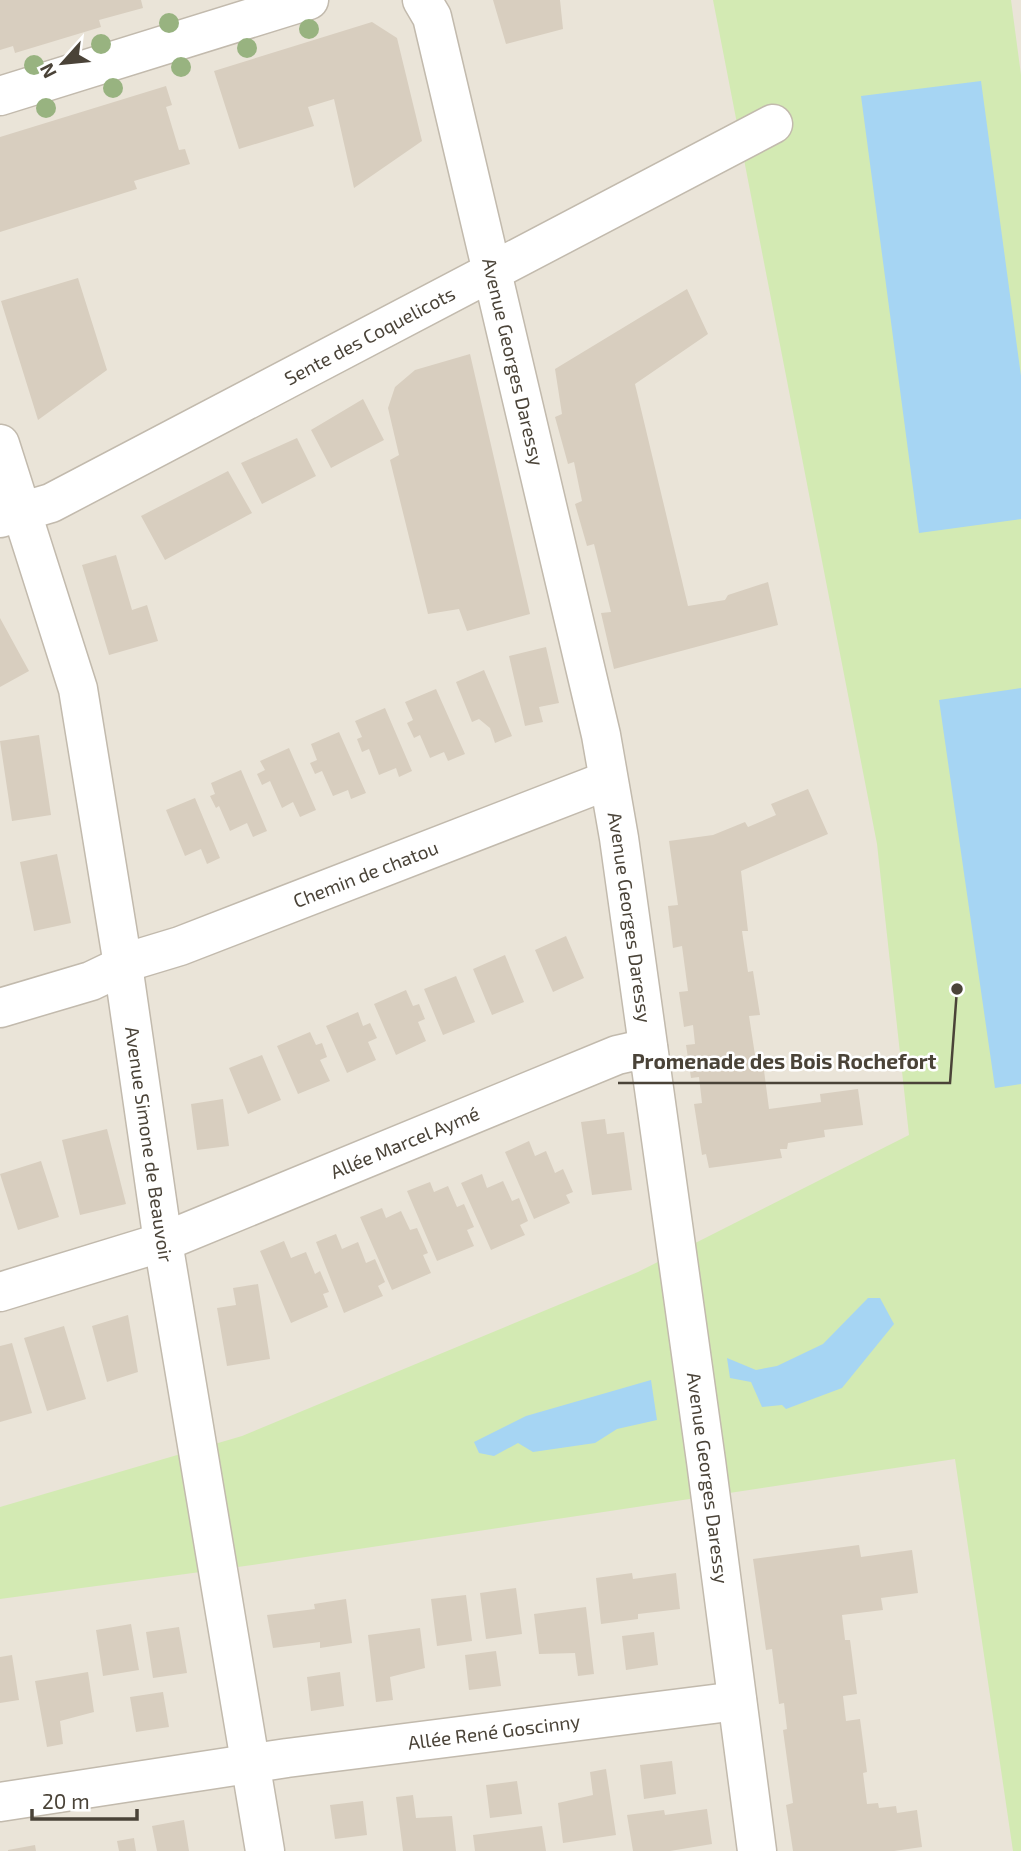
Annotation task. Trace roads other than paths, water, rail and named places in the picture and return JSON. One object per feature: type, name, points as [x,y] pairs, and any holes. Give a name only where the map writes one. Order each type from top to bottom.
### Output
[{"type":"street","points":[[0,96],[309,0]]},
{"type":"street","name":"Avenue Georges Daressy","points":[[422,0],[432,17],[601,735],[606,781],[619,838],[757,1851]]},
{"type":"street","name":"Sente des Coquelicots","points":[[11,516],[51,503],[773,124]]},
{"type":"street","name":"Avenue Simone de Beauvoir","points":[[0,444],[11,516],[78,689],[123,965],[163,1242],[265,1851]]},
{"type":"street","name":"Chemin de chatou","points":[[0,1008],[91,981],[123,965],[180,946],[606,781]]},
{"type":"street","name":"Allée Marcel Aymé","points":[[0,1292],[163,1242],[617,1055],[648,1048]]},
{"type":"street","name":"Allée René Goscinny","points":[[0,1802],[250,1763],[737,1701]]},
{"type":"water","points":[[981,81],[1021,376],[1021,519],[919,533],[861,96]]},
{"type":"water","points":[[1021,688],[1021,1084],[995,1088],[939,700]]},
{"type":"water","points":[[868,1298],[880,1298],[894,1324],[842,1388],[786,1409],[782,1405],[762,1407],[751,1382],[730,1378],[727,1358],[756,1370],[777,1366],[823,1344]]},
{"type":"water","points":[[651,1380],[657,1420],[617,1429],[595,1443],[533,1452],[518,1443],[494,1456],[479,1453],[474,1442],[526,1416]]},
{"type":"place","name":"Promenade des Bois Rochefort","points":[[957,989]]}]
